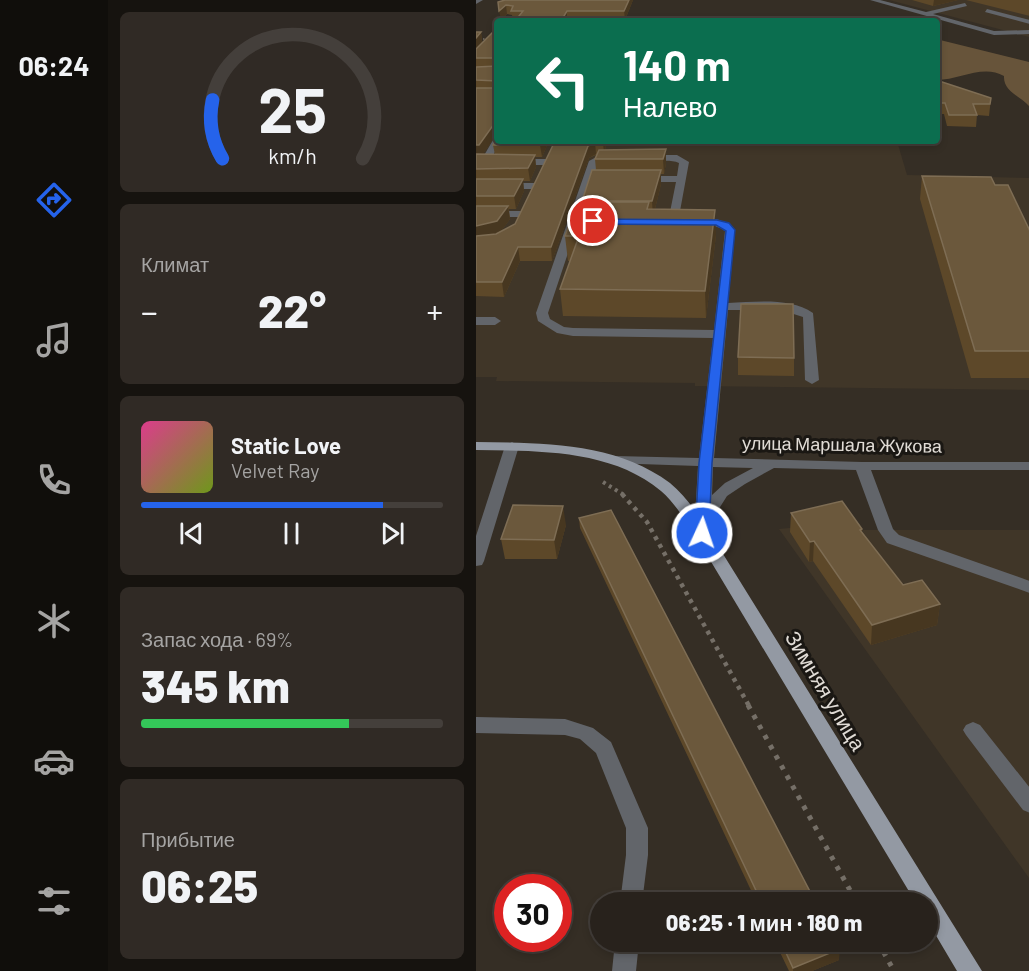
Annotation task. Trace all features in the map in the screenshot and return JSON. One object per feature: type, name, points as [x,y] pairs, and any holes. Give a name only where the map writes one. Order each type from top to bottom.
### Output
[{"type":"main road","name":"улица Маршала Жукова","points":[[476,446],[568,450],[616,460]]},
{"type":"main road","name":"Зимняя улица","points":[[616,460],[634,468],[666,488],[680,502],[702,533],[970,971]]},
{"type":"street","points":[[873,0],[940,18]]},
{"type":"street","points":[[925,14],[965,5]]},
{"type":"street","points":[[987,11],[1030,22]]},
{"type":"street","points":[[940,18],[994,33],[1030,32]]},
{"type":"street","points":[[494,144],[480,162],[532,192]]},
{"type":"street","points":[[476,214],[532,192],[551,152]]},
{"type":"street","points":[[702,533],[706,463],[720,334],[730,230],[726,225],[717,222],[668,222],[681,179],[684,162],[682,160],[632,157],[597,159],[594,179],[579,221],[542,313],[544,321],[550,326],[574,332],[720,334]]},
{"type":"street","points":[[634,179],[681,179]]},
{"type":"street","points":[[476,186],[532,192]]},
{"type":"street","points":[[722,307],[789,308],[805,312],[809,316],[812,380]]},
{"type":"street","points":[[476,321],[495,321]]},
{"type":"street","points":[[476,561],[480,533],[512,446]]},
{"type":"street","name":"улица Маршала Жукова","points":[[616,460],[862,466],[1030,466]]},
{"type":"street","points":[[702,533],[707,514],[727,488],[774,464]]},
{"type":"street","points":[[862,466],[886,530],[893,539],[1030,587]]},
{"type":"street","points":[[476,726],[565,727],[586,733],[604,748],[637,828],[637,855],[632,892]]},
{"type":"street","points":[[973,730],[1030,804]]},
{"type":"street","points":[[624,971],[626,952]]},
{"type":"path","points":[[476,39],[494,39]]},
{"type":"path","points":[[598,480],[633,502],[647,522],[851,892]]},
{"type":"path","points":[[884,952],[894,971]]},
{"type":"shaded area","points":[[889,0],[1029,0],[1029,37]]},
{"type":"shaded area","points":[[940,40],[1029,62],[1029,106],[1009,90],[1004,76],[996,73],[979,72],[940,80]]},
{"type":"shaded area","points":[[476,91],[494,91],[494,144],[898,144],[907,175],[1029,178],[1029,390],[695,386],[695,383],[496,381],[497,377],[476,377]]},
{"type":"shaded area","points":[[821,525],[847,530],[1029,530],[1029,878],[779,529]]},
{"type":"building","points":[[505,0],[629,0],[624,11],[567,11],[563,18],[517,18],[523,11],[511,11],[513,6],[506,5],[499,11],[498,2]]},
{"type":"building","points":[[494,32],[494,58],[476,58],[476,49]]},
{"type":"building","points":[[494,66],[494,81],[476,80],[476,67]]},
{"type":"building","points":[[940,81],[991,98],[990,104],[973,104],[977,115],[949,115],[945,103],[940,103]]},
{"type":"building","points":[[476,88],[494,88],[494,124],[479,145],[476,145]]},
{"type":"building","points":[[494,143],[540,144],[540,145],[493,145]]},
{"type":"building","points":[[554,144],[592,144],[588,146],[551,247],[518,247],[502,282],[476,282],[476,236],[496,234],[515,224]]},
{"type":"building","points":[[666,149],[663,159],[595,159],[599,150]]},
{"type":"building","points":[[476,154],[535,155],[528,168],[476,169]]},
{"type":"building","points":[[592,170],[661,170],[652,201],[582,201]]},
{"type":"building","points":[[922,176],[991,177],[995,185],[1008,185],[1030,231],[1030,351],[975,351]]},
{"type":"building","points":[[476,179],[523,179],[514,196],[476,196]]},
{"type":"building","points":[[577,202],[649,202],[647,209],[715,210],[705,291],[560,289],[579,236],[565,236]]},
{"type":"building","points":[[476,206],[508,206],[497,221],[476,226]]},
{"type":"building","points":[[741,304],[793,304],[794,358],[738,357]]},
{"type":"building","points":[[842,501],[862,529],[860,530],[903,585],[922,580],[940,604],[872,625],[814,541],[810,542],[791,513]]},
{"type":"building","points":[[513,505],[563,506],[554,540],[501,539]]},
{"type":"building","points":[[611,510],[810,892],[757,892],[579,518]]},
{"type":"building","points":[[786,952],[833,952],[793,968]]},
{"type":"route","points":[[593,221],[717,222],[726,225],[730,230],[706,463],[702,533]]}]
